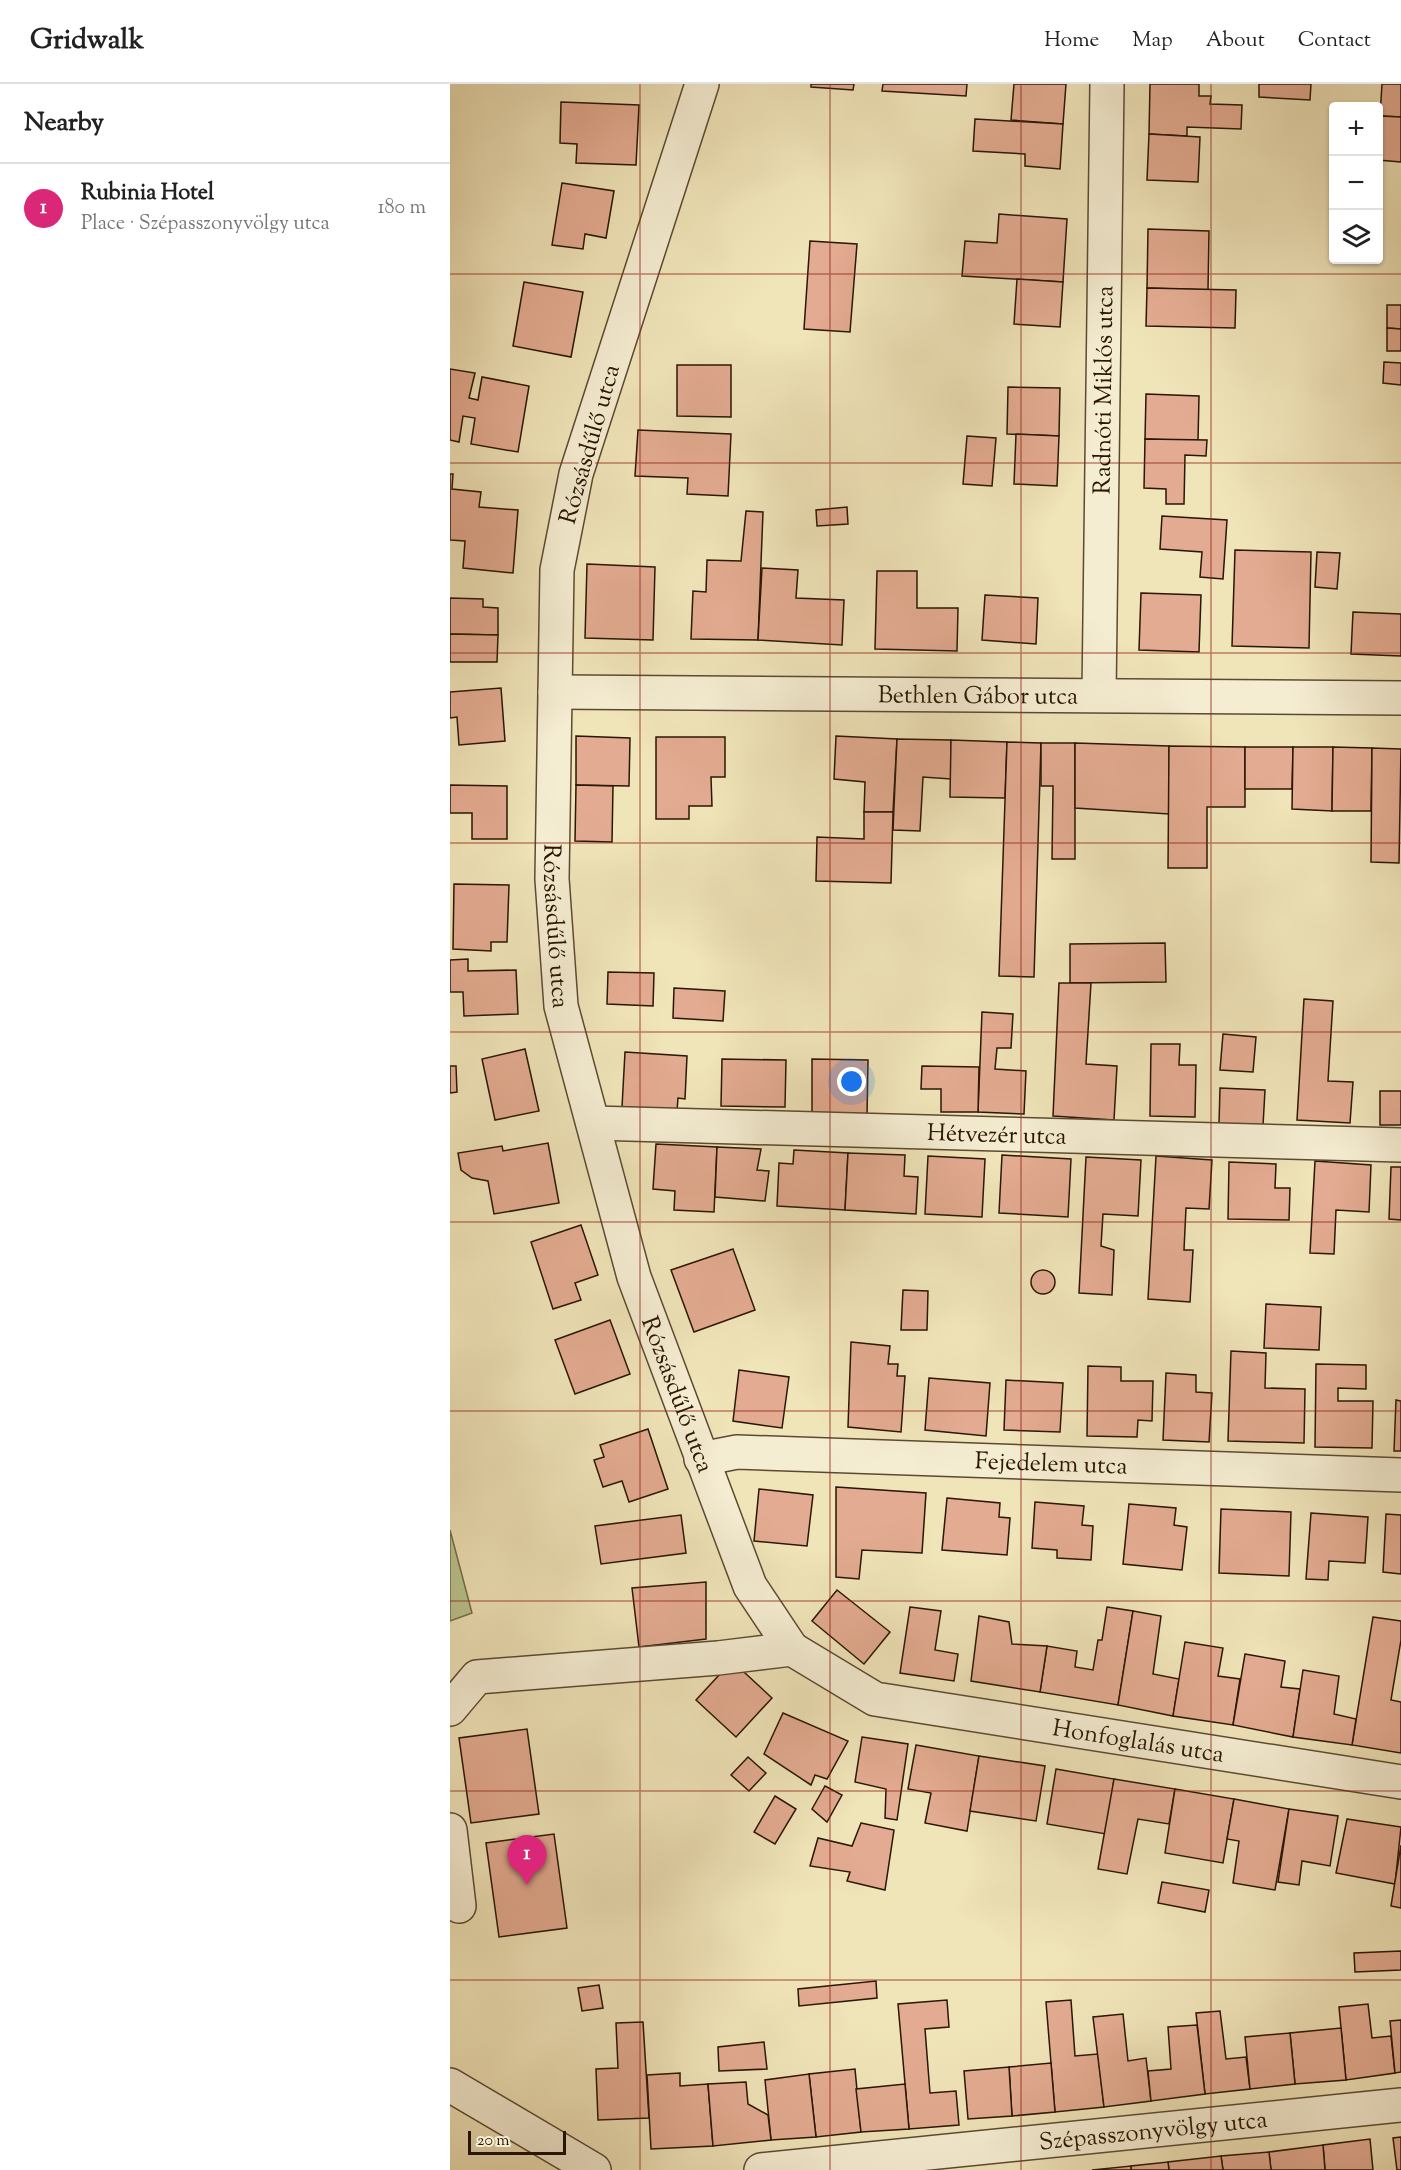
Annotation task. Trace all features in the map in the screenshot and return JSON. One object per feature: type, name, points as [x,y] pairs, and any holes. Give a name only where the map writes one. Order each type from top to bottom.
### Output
[{"type":"street","name":"Rózsásdűlő utca","points":[[702,84],[576,474],[557,570],[552,879],[561,1006],[634,1277],[700,1459],[750,1586],[792,1649],[875,1699]]},
{"type":"street","name":"Radnóti Miklós utca","points":[[1099,694],[1107,84]]},
{"type":"street","name":"Bethlen Gábor utca","points":[[555,692],[1099,694],[1401,698]]},
{"type":"street","name":"Hétvezér utca","points":[[593,1123],[1401,1145]]},
{"type":"street","name":"Fejedelem utca","points":[[700,1459],[737,1452],[1401,1475]]},
{"type":"street","points":[[450,1709],[477,1677],[718,1658],[792,1649]]},
{"type":"street","name":"Honfoglalás utca","points":[[875,1699],[1401,1782]]},
{"type":"street","points":[[450,1830],[459,1906]]},
{"type":"street","points":[[450,2085],[594,2170]]},
{"type":"street","name":"Szépasszonyvölgy utca","points":[[761,2170],[1401,2105]]},
{"type":"green space","points":[[450,1530],[472,1613],[450,1621]]},
{"type":"building","points":[[811,84],[854,84],[853,90],[811,87]]},
{"type":"building","points":[[883,84],[967,84],[966,96],[882,91]]},
{"type":"building","points":[[1014,84],[1066,84],[1063,124],[1011,120]]},
{"type":"building","points":[[1150,84],[1199,84],[1199,96],[1211,96],[1210,104],[1242,105],[1241,129],[1187,127],[1187,136],[1149,134]]},
{"type":"building","points":[[1259,84],[1311,84],[1310,100],[1259,97]]},
{"type":"building","points":[[1382,84],[1401,84],[1401,117],[1383,116],[1383,102],[1381,102]]},
{"type":"building","points":[[561,102],[639,105],[636,165],[576,163],[577,144],[560,143]]},
{"type":"building","points":[[1383,116],[1401,117],[1401,162],[1383,160]]},
{"type":"building","points":[[975,119],[1063,124],[1060,169],[1025,166],[1025,154],[973,151]]},
{"type":"building","points":[[1149,134],[1200,137],[1198,182],[1147,180]]},
{"type":"building","points":[[562,183],[614,191],[606,238],[585,234],[583,249],[552,245]]},
{"type":"building","points":[[999,214],[1067,219],[1063,282],[962,276],[965,241],[997,243]]},
{"type":"building","points":[[1148,229],[1209,231],[1208,290],[1147,288]]},
{"type":"building","points":[[810,241],[857,244],[850,332],[804,329]]},
{"type":"building","points":[[1017,279],[1063,282],[1060,327],[1014,324]]},
{"type":"building","points":[[524,282],[583,292],[571,357],[513,346]]},
{"type":"building","points":[[1147,288],[1236,290],[1235,328],[1146,326]]},
{"type":"building","points":[[1387,305],[1401,305],[1401,329],[1387,328]]},
{"type":"building","points":[[1387,328],[1401,329],[1401,351],[1387,351]]},
{"type":"building","points":[[1384,362],[1401,363],[1401,385],[1383,383]]},
{"type":"building","points":[[677,365],[731,365],[731,417],[677,416]]},
{"type":"building","points":[[450,369],[475,373],[469,398],[478,400],[482,377],[529,386],[518,452],[471,444],[475,418],[463,416],[459,442],[450,440]]},
{"type":"building","points":[[1008,387],[1060,388],[1059,436],[1007,434]]},
{"type":"building","points":[[1146,394],[1199,396],[1198,441],[1145,439]]},
{"type":"building","points":[[638,430],[731,434],[728,496],[687,494],[688,478],[635,476]]},
{"type":"building","points":[[1016,434],[1059,436],[1057,486],[1014,484]]},
{"type":"building","points":[[967,436],[996,438],[992,486],[963,484]]},
{"type":"building","points":[[1145,439],[1207,440],[1206,456],[1185,455],[1184,504],[1166,504],[1166,489],[1144,488]]},
{"type":"building","points":[[450,474],[453,474],[452,489],[481,492],[479,507],[518,510],[513,573],[463,568],[465,541],[450,540]]},
{"type":"building","points":[[847,507],[848,524],[817,526],[816,510]]},
{"type":"building","points":[[746,511],[763,512],[758,640],[691,639],[693,591],[706,592],[707,560],[741,561]]},
{"type":"building","points":[[1162,516],[1227,520],[1223,579],[1200,577],[1202,552],[1160,549]]},
{"type":"building","points":[[1235,550],[1311,552],[1309,648],[1232,646]]},
{"type":"building","points":[[1317,552],[1340,553],[1337,589],[1315,587]]},
{"type":"building","points":[[587,564],[655,567],[653,640],[585,638]]},
{"type":"building","points":[[762,568],[798,570],[796,598],[844,600],[842,645],[758,640]]},
{"type":"building","points":[[877,571],[917,571],[917,608],[958,608],[957,651],[875,649]]},
{"type":"building","points":[[1141,593],[1201,595],[1199,652],[1139,650]]},
{"type":"building","points":[[985,595],[1038,598],[1036,644],[982,640]]},
{"type":"building","points":[[450,598],[483,599],[483,607],[498,608],[498,635],[450,634]]},
{"type":"building","points":[[1353,612],[1401,614],[1401,656],[1351,654]]},
{"type":"building","points":[[450,634],[498,635],[497,662],[450,662]]},
{"type":"building","points":[[501,688],[505,741],[459,745],[457,717],[450,718],[450,692]]},
{"type":"building","points":[[576,736],[630,738],[629,786],[576,785]]},
{"type":"building","points":[[836,736],[897,739],[893,812],[864,812],[865,782],[834,779]]},
{"type":"building","points":[[656,737],[725,737],[725,777],[711,777],[712,806],[689,806],[689,819],[656,819]]},
{"type":"building","points":[[897,739],[951,740],[951,779],[923,777],[920,831],[893,830]]},
{"type":"building","points":[[951,740],[1007,742],[1005,798],[950,797]]},
{"type":"building","points":[[1007,742],[1041,743],[1034,977],[999,976]]},
{"type":"building","points":[[1041,743],[1075,743],[1075,859],[1052,859],[1053,786],[1041,786]]},
{"type":"building","points":[[1075,743],[1169,746],[1169,814],[1075,808]]},
{"type":"building","points":[[1169,746],[1245,747],[1245,807],[1207,807],[1207,868],[1168,868]]},
{"type":"building","points":[[1245,747],[1293,747],[1292,789],[1245,789]]},
{"type":"building","points":[[1293,747],[1333,747],[1332,811],[1292,809]]},
{"type":"building","points":[[1333,747],[1372,748],[1371,811],[1332,811]]},
{"type":"building","points":[[1372,748],[1401,749],[1399,863],[1371,862]]},
{"type":"building","points":[[450,785],[507,786],[507,839],[472,839],[472,813],[450,813]]},
{"type":"building","points":[[576,785],[613,786],[612,842],[575,841]]},
{"type":"building","points":[[864,812],[893,812],[891,883],[816,881],[817,837],[864,839]]},
{"type":"building","points":[[454,884],[509,885],[507,942],[491,942],[491,951],[453,949]]},
{"type":"building","points":[[1165,943],[1166,982],[1070,983],[1070,944]]},
{"type":"building","points":[[468,959],[468,971],[516,970],[518,1014],[464,1016],[463,992],[450,992],[450,960]]},
{"type":"building","points":[[608,972],[654,973],[653,1006],[607,1004]]},
{"type":"building","points":[[1059,983],[1091,983],[1086,1064],[1117,1066],[1114,1120],[1053,1116]]},
{"type":"building","points":[[674,988],[725,991],[723,1021],[673,1018]]},
{"type":"building","points":[[1304,999],[1333,1001],[1328,1081],[1353,1082],[1350,1123],[1297,1120]]},
{"type":"building","points":[[982,1012],[1013,1014],[1011,1048],[997,1048],[995,1069],[1026,1071],[1024,1114],[978,1112]]},
{"type":"building","points":[[1223,1034],[1256,1037],[1253,1072],[1220,1070]]},
{"type":"building","points":[[1151,1044],[1180,1044],[1179,1065],[1196,1065],[1195,1117],[1150,1116]]},
{"type":"building","points":[[525,1049],[539,1111],[495,1120],[482,1059]]},
{"type":"building","points":[[625,1052],[687,1056],[685,1099],[678,1098],[677,1111],[622,1107]]},
{"type":"building","points":[[722,1059],[786,1060],[785,1107],[721,1106]]},
{"type":"building","points":[[812,1059],[868,1060],[867,1117],[812,1116]]},
{"type":"building","points":[[450,1066],[456,1066],[457,1092],[450,1093]]},
{"type":"building","points":[[922,1066],[979,1067],[978,1112],[941,1112],[941,1089],[921,1089]]},
{"type":"building","points":[[1220,1088],[1265,1090],[1263,1126],[1219,1124]]},
{"type":"building","points":[[1380,1091],[1401,1091],[1401,1125],[1380,1125]]},
{"type":"building","points":[[548,1143],[559,1203],[494,1214],[488,1181],[472,1178],[461,1170],[458,1153],[502,1146],[503,1151]]},
{"type":"building","points":[[656,1144],[717,1147],[714,1212],[674,1210],[675,1191],[653,1189]]},
{"type":"building","points":[[717,1147],[761,1149],[757,1170],[769,1171],[765,1201],[715,1197]]},
{"type":"building","points":[[794,1150],[848,1153],[845,1210],[777,1206],[779,1163],[793,1164]]},
{"type":"building","points":[[848,1153],[905,1155],[904,1176],[918,1177],[916,1214],[845,1210]]},
{"type":"building","points":[[1002,1155],[1071,1159],[1068,1217],[999,1213]]},
{"type":"building","points":[[928,1156],[985,1159],[982,1217],[925,1214]]},
{"type":"building","points":[[1156,1156],[1212,1160],[1209,1209],[1186,1208],[1184,1250],[1193,1250],[1190,1302],[1148,1299]]},
{"type":"building","points":[[1086,1157],[1141,1160],[1138,1216],[1103,1214],[1101,1246],[1114,1250],[1112,1295],[1079,1293]]},
{"type":"building","points":[[1315,1161],[1371,1165],[1369,1212],[1336,1210],[1334,1254],[1310,1253]]},
{"type":"building","points":[[1229,1162],[1276,1164],[1275,1188],[1290,1188],[1289,1220],[1228,1219]]},
{"type":"building","points":[[1391,1167],[1401,1167],[1401,1220],[1389,1219]]},
{"type":"building","points":[[581,1225],[598,1275],[575,1283],[581,1300],[553,1309],[531,1242]]},
{"type":"building","points":[[733,1249],[755,1310],[694,1332],[671,1270]]},
{"type":"building","points":[[1043,1270],[1052,1273],[1055,1282],[1052,1291],[1043,1294],[1034,1291],[1031,1282],[1034,1273]]},
{"type":"building","points":[[903,1290],[928,1291],[927,1330],[901,1330]]},
{"type":"building","points":[[1266,1304],[1321,1307],[1319,1350],[1264,1348]]},
{"type":"building","points":[[610,1320],[630,1374],[575,1394],[555,1340]]},
{"type":"building","points":[[851,1342],[890,1346],[888,1364],[898,1364],[897,1376],[905,1376],[901,1432],[848,1427]]},
{"type":"building","points":[[1231,1351],[1266,1353],[1265,1388],[1305,1389],[1304,1443],[1228,1441]]},
{"type":"building","points":[[1316,1364],[1366,1365],[1366,1389],[1338,1388],[1338,1401],[1373,1401],[1372,1448],[1315,1447]]},
{"type":"building","points":[[1088,1366],[1121,1367],[1121,1381],[1153,1381],[1152,1421],[1138,1420],[1137,1437],[1087,1436]]},
{"type":"building","points":[[739,1370],[789,1377],[782,1428],[733,1421]]},
{"type":"building","points":[[1166,1373],[1196,1375],[1196,1392],[1212,1393],[1209,1442],[1163,1440]]},
{"type":"building","points":[[929,1378],[990,1383],[986,1436],[925,1430]]},
{"type":"building","points":[[1006,1380],[1063,1383],[1060,1432],[1004,1430]]},
{"type":"building","points":[[1396,1400],[1401,1401],[1401,1451],[1394,1451]]},
{"type":"building","points":[[648,1429],[668,1489],[629,1502],[622,1481],[603,1487],[594,1460],[604,1457],[600,1445]]},
{"type":"building","points":[[836,1487],[926,1493],[922,1553],[862,1550],[859,1579],[836,1577]]},
{"type":"building","points":[[759,1489],[813,1495],[807,1546],[754,1541]]},
{"type":"building","points":[[947,1498],[1000,1503],[999,1517],[1010,1518],[1007,1555],[942,1550]]},
{"type":"building","points":[[1035,1502],[1084,1506],[1082,1525],[1093,1526],[1091,1560],[1057,1558],[1057,1550],[1032,1548]]},
{"type":"building","points":[[1129,1504],[1176,1508],[1174,1525],[1187,1527],[1182,1570],[1123,1564]]},
{"type":"building","points":[[1221,1509],[1291,1512],[1289,1576],[1219,1573]]},
{"type":"building","points":[[1311,1513],[1368,1517],[1365,1563],[1329,1561],[1328,1580],[1306,1579]]},
{"type":"building","points":[[1386,1514],[1401,1515],[1401,1574],[1383,1572]]},
{"type":"building","points":[[681,1515],[686,1553],[601,1564],[595,1526]]},
{"type":"building","points":[[706,1582],[706,1639],[639,1647],[632,1588]]},
{"type":"building","points":[[837,1590],[890,1632],[864,1664],[812,1621]]},
{"type":"building","points":[[910,1607],[941,1611],[935,1650],[958,1654],[954,1681],[900,1673]]},
{"type":"building","points":[[1107,1607],[1133,1611],[1118,1705],[1040,1692],[1047,1646],[1077,1651],[1075,1667],[1093,1670],[1098,1640],[1102,1640]]},
{"type":"building","points":[[1133,1611],[1161,1616],[1153,1674],[1179,1679],[1173,1716],[1118,1705]]},
{"type":"building","points":[[979,1616],[1009,1622],[1012,1644],[1047,1646],[1040,1692],[971,1681]]},
{"type":"building","points":[[1373,1617],[1401,1621],[1401,1640],[1391,1700],[1401,1702],[1401,1753],[1352,1745]]},
{"type":"building","points":[[1185,1642],[1223,1648],[1218,1676],[1240,1679],[1233,1725],[1173,1716]]},
{"type":"building","points":[[1245,1654],[1285,1661],[1281,1687],[1300,1689],[1293,1737],[1233,1725]]},
{"type":"building","points":[[732,1661],[772,1698],[736,1737],[696,1700]]},
{"type":"building","points":[[1303,1670],[1339,1676],[1334,1714],[1356,1719],[1352,1745],[1293,1737]]},
{"type":"building","points":[[783,1713],[848,1741],[827,1779],[815,1775],[811,1785],[764,1754]]},
{"type":"building","points":[[527,1729],[539,1814],[471,1823],[459,1738]]},
{"type":"building","points":[[862,1737],[908,1744],[897,1820],[885,1818],[886,1789],[855,1782]]},
{"type":"building","points":[[916,1745],[979,1756],[967,1831],[925,1823],[931,1793],[908,1789]]},
{"type":"building","points":[[979,1756],[1045,1766],[1036,1821],[970,1811]]},
{"type":"building","points":[[748,1757],[766,1773],[749,1791],[731,1775]]},
{"type":"building","points":[[1056,1769],[1114,1779],[1106,1834],[1047,1824]]},
{"type":"building","points":[[1114,1779],[1175,1789],[1169,1824],[1138,1819],[1127,1874],[1098,1869]]},
{"type":"building","points":[[825,1786],[842,1795],[827,1822],[812,1809]]},
{"type":"building","points":[[1175,1789],[1234,1799],[1223,1863],[1165,1853]]},
{"type":"building","points":[[775,1796],[796,1809],[775,1844],[754,1832]]},
{"type":"building","points":[[1234,1799],[1289,1809],[1275,1890],[1233,1883],[1239,1841],[1227,1839]]},
{"type":"building","points":[[1289,1809],[1338,1816],[1330,1866],[1302,1861],[1299,1885],[1278,1882]]},
{"type":"building","points":[[1347,1819],[1401,1827],[1395,1884],[1336,1873]]},
{"type":"building","points":[[861,1823],[894,1830],[885,1890],[847,1881],[850,1872],[810,1866],[818,1838],[852,1846]]},
{"type":"building","points":[[554,1834],[567,1928],[499,1937],[486,1843]]},
{"type":"building","points":[[1401,1845],[1401,1908],[1391,1906]]},
{"type":"building","points":[[1162,1882],[1209,1890],[1205,1912],[1158,1903]]},
{"type":"building","points":[[1401,1951],[1401,1970],[1355,1972],[1354,1953]]},
{"type":"building","points":[[876,1981],[877,1998],[799,2006],[798,1989]]},
{"type":"building","points":[[599,1985],[603,2008],[582,2011],[578,1988]]},
{"type":"building","points":[[947,2000],[949,2027],[925,2029],[930,2093],[956,2091],[959,2125],[909,2129],[898,2004]]},
{"type":"building","points":[[1071,2000],[1075,2056],[1098,2054],[1104,2107],[1055,2112],[1046,2002]]},
{"type":"building","points":[[1368,2004],[1372,2038],[1391,2036],[1395,2073],[1346,2080],[1339,2007]]},
{"type":"building","points":[[1220,2011],[1226,2059],[1246,2057],[1250,2089],[1205,2094],[1196,2013]]},
{"type":"building","points":[[1123,2014],[1128,2061],[1146,2058],[1151,2101],[1104,2107],[1093,2017]]},
{"type":"building","points":[[1401,2020],[1401,2072],[1395,2073],[1390,2021]]},
{"type":"building","points":[[643,2022],[649,2118],[598,2120],[596,2069],[618,2068],[616,2023]]},
{"type":"building","points":[[1197,2025],[1205,2094],[1151,2101],[1148,2071],[1171,2069],[1168,2027]]},
{"type":"building","points":[[1341,2028],[1346,2080],[1295,2084],[1290,2033]]},
{"type":"building","points":[[1290,2033],[1295,2084],[1250,2089],[1245,2037]]},
{"type":"building","points":[[764,2042],[767,2069],[719,2071],[718,2047]]},
{"type":"building","points":[[1051,2063],[1055,2112],[1012,2116],[1009,2067]]},
{"type":"building","points":[[1009,2067],[1012,2116],[968,2119],[964,2071]]},
{"type":"building","points":[[855,2069],[861,2132],[816,2137],[809,2074]]},
{"type":"building","points":[[680,2073],[680,2086],[708,2084],[713,2146],[651,2149],[647,2075]]},
{"type":"building","points":[[809,2074],[816,2137],[771,2140],[765,2080]]},
{"type":"building","points":[[746,2082],[748,2104],[768,2115],[771,2140],[713,2146],[708,2084]]},
{"type":"building","points":[[905,2084],[909,2129],[861,2132],[856,2089]]},
{"type":"building","points":[[1401,2137],[1401,2170],[1397,2170],[1393,2138]]},
{"type":"building","points":[[1370,2139],[1373,2170],[1325,2170],[1323,2145]]},
{"type":"building","points":[[1323,2145],[1325,2170],[1271,2170],[1269,2152]]},
{"type":"building","points":[[1269,2152],[1271,2170],[1223,2170],[1221,2156]]},
{"type":"building","points":[[1221,2156],[1223,2170],[1169,2170],[1168,2162]]},
{"type":"building","points":[[1168,2162],[1169,2170],[1131,2170],[1131,2166]]},
{"type":"building","points":[[1131,2166],[1131,2170],[1092,2170]]},
{"type":"place","name":"Rubinia Hotel","points":[[527,1885]]}]
